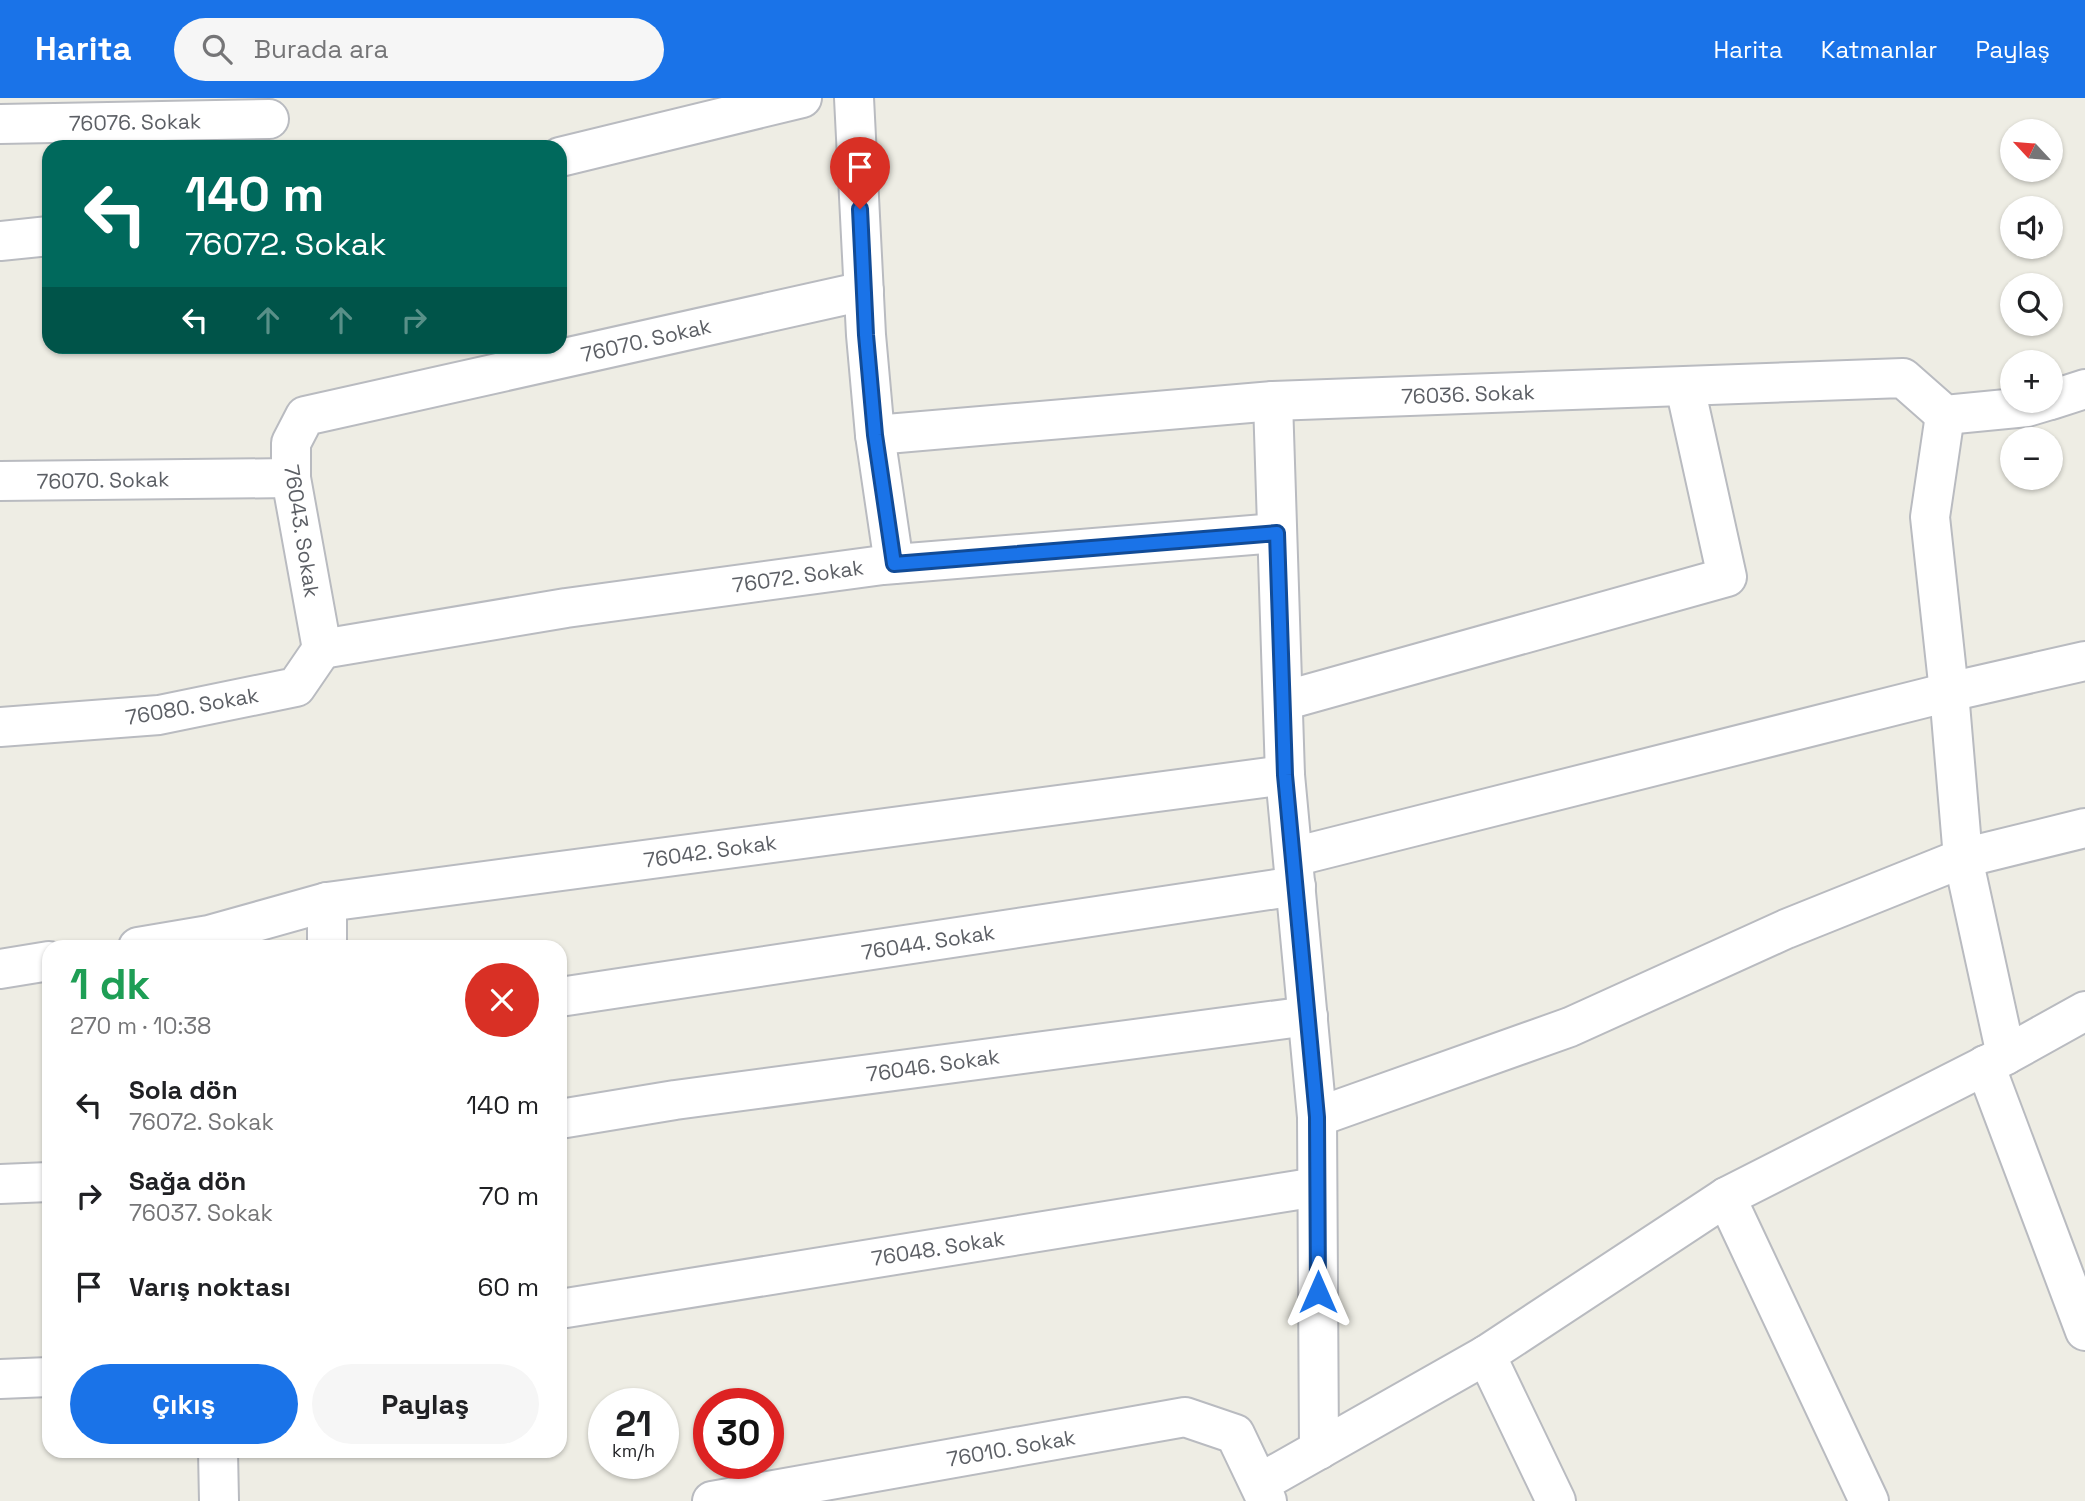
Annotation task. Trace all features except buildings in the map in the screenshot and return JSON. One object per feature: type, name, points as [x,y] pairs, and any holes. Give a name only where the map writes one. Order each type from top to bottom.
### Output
[{"type":"street","points":[[567,155],[802,98]]},
{"type":"street","points":[[854,98],[875,435],[894,564]]},
{"type":"street","name":"76076. Sokak","points":[[0,124],[269,119]]},
{"type":"street","points":[[0,241],[42,237]]},
{"type":"street","name":"76070. Sokak","points":[[305,416],[864,291]]},
{"type":"street","name":"76036. Sokak","points":[[875,435],[1273,401],[1903,378],[1945,415]]},
{"type":"street","points":[[1283,701],[1727,578],[1685,387]]},
{"type":"street","points":[[2063,396],[2085,389]]},
{"type":"street","points":[[1273,401],[1285,775],[1317,1117],[1319,1450]]},
{"type":"street","points":[[2000,410],[1945,415],[1930,517],[1964,858],[1995,1060],[2085,1331]]},
{"type":"street","name":"76043. Sokak","points":[[305,416],[290,443],[291,478],[322,649]]},
{"type":"street","name":"76070. Sokak","points":[[0,481],[291,478]]},
{"type":"street","name":"76072. Sokak","points":[[322,649],[566,608],[894,564],[1277,533]]},
{"type":"street","name":"76080. Sokak","points":[[0,727],[159,715],[296,687],[322,649]]},
{"type":"street","name":"76044. Sokak","points":[[567,996],[1294,872],[1949,692],[2085,661]]},
{"type":"street","name":"76042. Sokak","points":[[213,940],[327,902],[1285,775]]},
{"type":"street","points":[[1317,1117],[1570,1027],[1786,929],[1964,858],[2085,828]]},
{"type":"street","points":[[327,902],[327,940]]},
{"type":"street","points":[[0,969],[42,962]]},
{"type":"street","points":[[1263,1492],[1319,1450],[1486,1355],[1726,1197],[1995,1060],[2085,1011]]},
{"type":"street","name":"76046. Sokak","points":[[567,1118],[675,1100],[1307,1016]]},
{"type":"street","points":[[0,1184],[42,1182]]},
{"type":"street","name":"76048. Sokak","points":[[567,1308],[1317,1186]]},
{"type":"street","points":[[1726,1197],[1869,1501]]},
{"type":"street","points":[[1486,1355],[1556,1501]]},
{"type":"street","points":[[0,1379],[42,1377]]},
{"type":"street","name":"76010. Sokak","points":[[712,1501],[1185,1417],[1235,1434],[1263,1492]]},
{"type":"street","points":[[218,1458],[219,1501]]},
{"type":"route","points":[[860,209],[866,335],[875,435],[894,564],[1277,533],[1285,775],[1317,1117],[1318,1292]]}]
